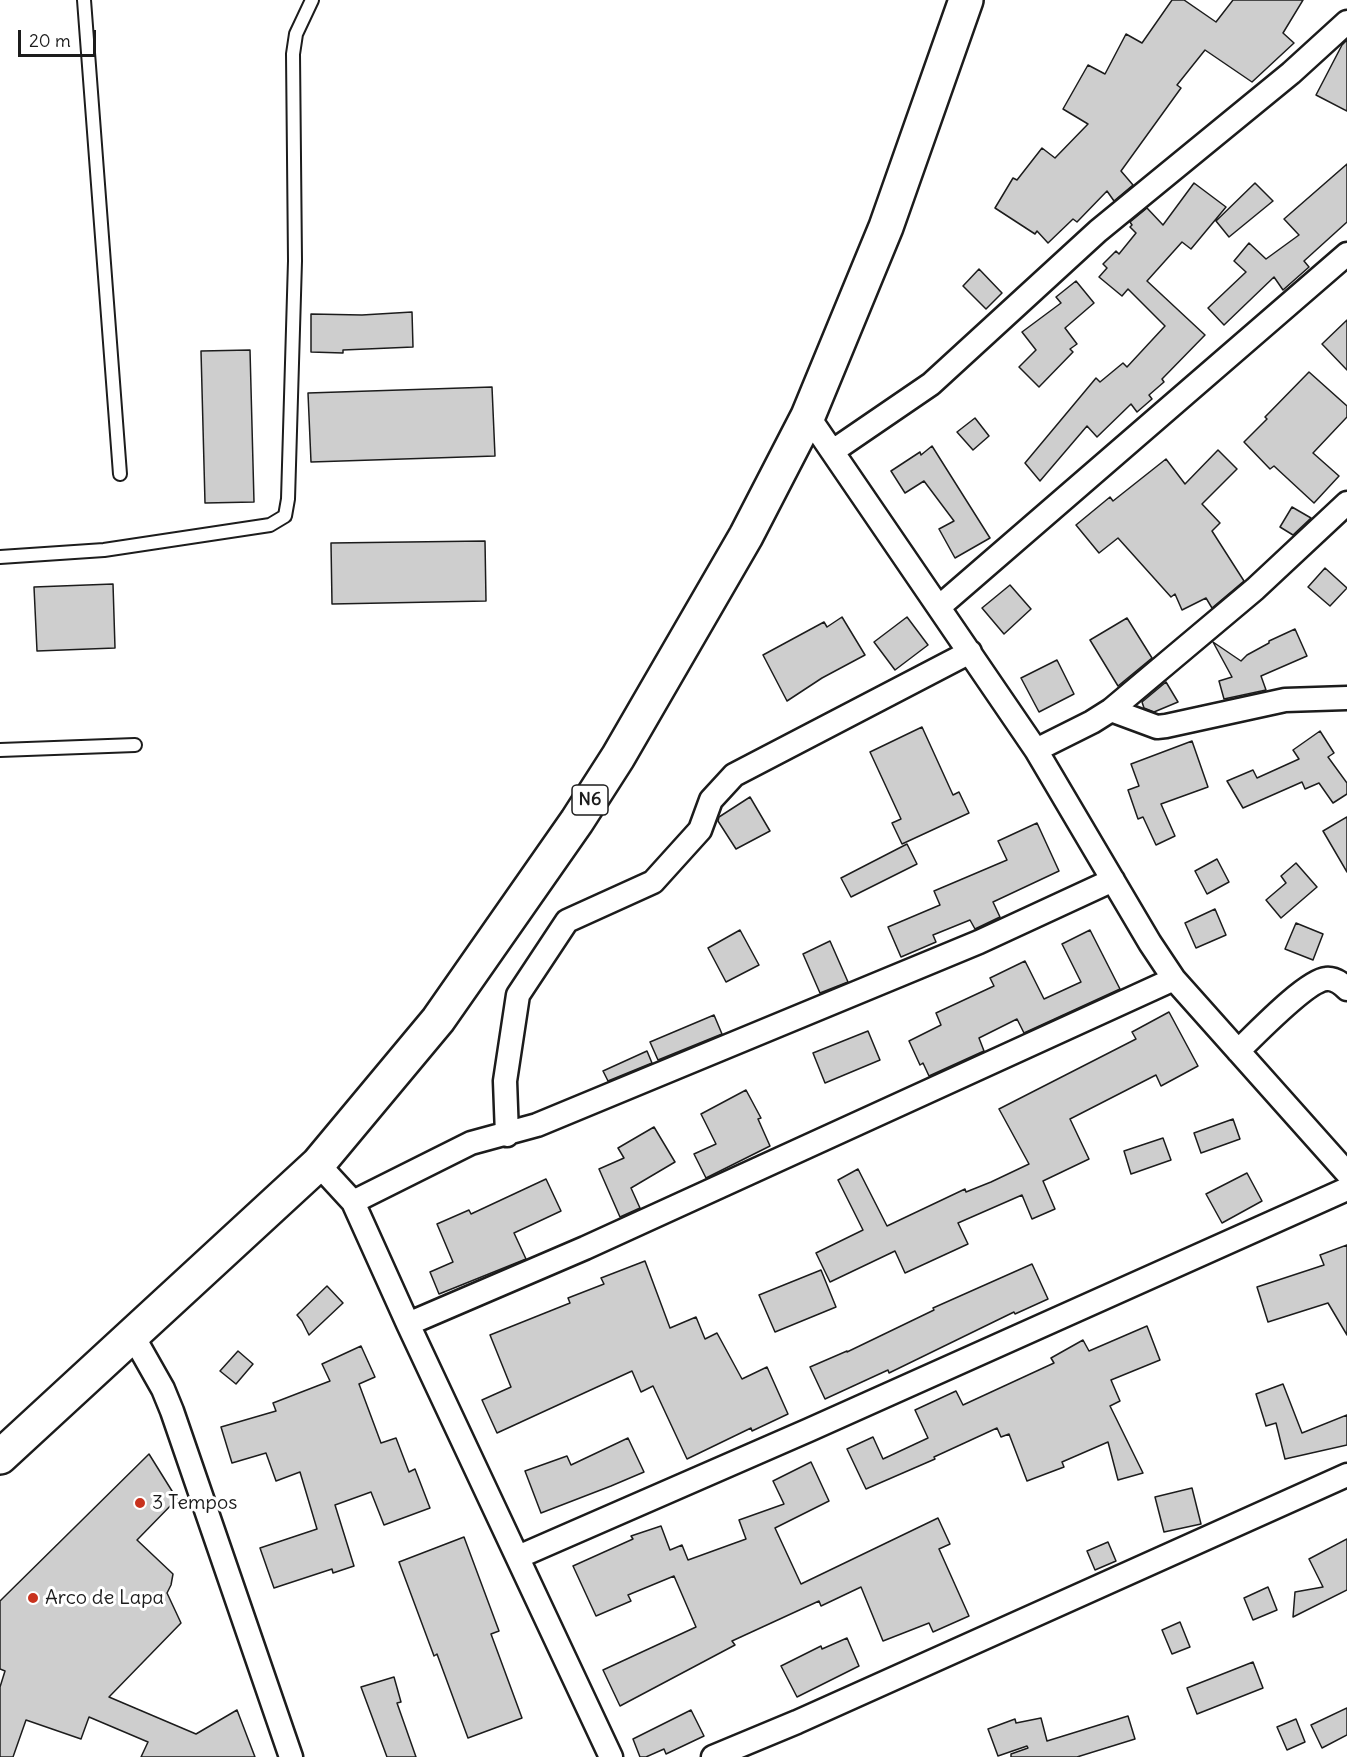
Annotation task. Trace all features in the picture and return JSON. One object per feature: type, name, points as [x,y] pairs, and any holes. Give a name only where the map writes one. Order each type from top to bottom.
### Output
[{"type":"highway","name":"N6","points":[[0,1457],[318,1164],[438,1020],[577,821],[618,757],[746,536],[808,416],[886,227],[966,0]]},
{"type":"street","points":[[833,451],[931,384],[1098,231],[1291,73],[1347,22]]},
{"type":"street","points":[[939,607],[1347,254]]},
{"type":"street","points":[[808,416],[1036,750],[1150,943],[1174,979],[1347,1173]]},
{"type":"street","points":[[1036,750],[1111,710],[1256,589],[1347,503]]},
{"type":"street","points":[[507,1135],[505,1081],[518,995],[567,921],[653,882],[700,830],[711,800],[734,775],[970,652]]},
{"type":"street","points":[[1111,710],[1156,727],[1285,700],[1347,698]]},
{"type":"street","points":[[353,1202],[471,1143],[507,1135],[548,1120],[968,947],[1113,880]]},
{"type":"street","points":[[408,1324],[585,1248],[1174,979]]},
{"type":"street","points":[[1238,1051],[1310,986],[1327,979],[1340,982],[1347,988]]},
{"type":"street","points":[[318,1164],[353,1202],[611,1757]]},
{"type":"street","points":[[518,1557],[1347,1190]]},
{"type":"street","points":[[133,1336],[164,1389],[291,1757]]},
{"type":"street","points":[[713,1757],[797,1722],[1347,1475]]},
{"type":"lane","points":[[84,0],[120,474]]},
{"type":"lane","points":[[0,558],[128,546],[270,525],[285,516],[288,499],[295,261],[293,54],[296,34],[312,0]]},
{"type":"lane","points":[[0,750],[135,746]]},
{"type":"building","points":[[1172,0],[1184,0],[1216,22],[1233,0],[1303,0],[1283,33],[1294,43],[1252,82],[1205,50],[1177,85],[1181,88],[1121,171],[1133,185],[1114,201],[1107,191],[1077,222],[1073,219],[1048,243],[1037,231],[1035,234],[995,208],[1013,178],[1017,180],[1042,148],[1055,158],[1088,124],[1063,109],[1088,65],[1105,74],[1126,34],[1142,43]]},
{"type":"building","points":[[1347,40],[1347,111],[1316,95],[1342,45]]},
{"type":"building","points":[[1347,164],[1347,222],[1304,261],[1309,267],[1283,290],[1274,277],[1224,325],[1208,308],[1246,272],[1234,261],[1249,243],[1266,259],[1299,235],[1284,219]]},
{"type":"building","points":[[1194,183],[1226,207],[1191,249],[1182,242],[1147,281],[1205,335],[1162,379],[1164,382],[1149,395],[1152,399],[1137,412],[1131,404],[1097,437],[1087,426],[1040,481],[1025,463],[1096,378],[1100,382],[1123,363],[1127,367],[1165,326],[1128,289],[1122,296],[1099,277],[1107,268],[1103,264],[1116,251],[1119,254],[1136,233],[1130,227],[1132,225],[1130,222],[1147,208],[1163,225]]},
{"type":"building","points":[[1255,183],[1273,201],[1229,237],[1216,221]]},
{"type":"building","points":[[979,269],[1002,293],[986,309],[963,286]]},
{"type":"building","points":[[1076,281],[1094,303],[1065,328],[1077,344],[1070,349],[1073,352],[1039,387],[1019,367],[1036,350],[1022,332],[1061,303],[1056,297]]},
{"type":"building","points":[[412,312],[413,347],[343,350],[343,353],[311,352],[311,314],[362,315]]},
{"type":"building","points":[[1347,320],[1347,370],[1322,344]]},
{"type":"building","points":[[250,350],[254,502],[205,503],[201,351]]},
{"type":"building","points":[[1309,372],[1347,406],[1347,417],[1313,453],[1339,476],[1314,503],[1274,466],[1270,469],[1244,442]]},
{"type":"building","points":[[492,387],[495,456],[311,462],[308,393]]},
{"type":"building","points":[[975,418],[989,436],[973,450],[957,432]]},
{"type":"building","points":[[932,446],[990,538],[955,558],[939,529],[954,521],[924,481],[905,493],[891,471],[920,452],[921,455]]},
{"type":"building","points":[[1218,450],[1237,469],[1202,504],[1220,523],[1212,531],[1244,581],[1212,608],[1206,598],[1182,610],[1175,594],[1171,597],[1118,538],[1099,553],[1076,525],[1110,497],[1113,501],[1166,459],[1185,484]]},
{"type":"building","points":[[1292,507],[1311,518],[1293,535],[1280,527]]},
{"type":"building","points":[[485,541],[486,601],[332,604],[331,543]]},
{"type":"building","points":[[1325,568],[1347,588],[1330,606],[1308,587]]},
{"type":"building","points":[[113,584],[115,648],[37,651],[34,587]]},
{"type":"building","points":[[1010,585],[1031,609],[1004,634],[982,608]]},
{"type":"building","points":[[842,617],[865,655],[822,678],[787,701],[763,655],[824,622],[827,627]]},
{"type":"building","points":[[907,617],[928,645],[895,670],[874,642]]},
{"type":"building","points":[[1127,618],[1152,658],[1118,686],[1090,640]]},
{"type":"building","points":[[1295,629],[1307,656],[1261,676],[1266,690],[1224,699],[1219,681],[1232,677],[1213,642],[1241,661],[1269,641]]},
{"type":"building","points":[[1057,660],[1074,694],[1039,712],[1021,678]]},
{"type":"building","points":[[1166,682],[1178,702],[1154,712],[1144,708],[1142,702]]},
{"type":"building","points":[[922,727],[953,795],[959,792],[969,813],[902,844],[892,823],[901,819],[870,752]]},
{"type":"building","points":[[1320,731],[1334,753],[1328,757],[1347,783],[1347,794],[1333,803],[1319,783],[1305,789],[1302,782],[1243,808],[1227,781],[1253,770],[1257,778],[1299,759],[1293,750]]},
{"type":"building","points":[[1192,741],[1208,787],[1161,804],[1175,836],[1156,845],[1143,817],[1138,819],[1128,790],[1139,786],[1131,764]]},
{"type":"building","points":[[750,797],[770,831],[736,849],[718,821],[719,817]]},
{"type":"building","points":[[1347,817],[1347,872],[1323,831]]},
{"type":"building","points":[[1037,823],[1059,871],[993,902],[1000,917],[975,929],[970,920],[933,935],[936,942],[901,957],[888,927],[940,905],[934,891],[1007,860],[998,841]]},
{"type":"building","points":[[907,844],[917,864],[851,897],[841,878]]},
{"type":"building","points":[[1217,859],[1229,882],[1207,894],[1195,871]]},
{"type":"building","points":[[1296,863],[1317,887],[1281,918],[1266,900],[1286,883],[1281,876]]},
{"type":"building","points":[[1215,909],[1226,935],[1196,948],[1185,923]]},
{"type":"building","points":[[1296,923],[1323,934],[1313,960],[1285,949]]},
{"type":"building","points":[[740,930],[759,965],[726,982],[708,948]]},
{"type":"building","points":[[1090,930],[1120,989],[1024,1033],[1017,1019],[979,1038],[984,1051],[929,1076],[923,1063],[920,1065],[909,1041],[941,1025],[936,1013],[994,986],[990,978],[1025,961],[1044,999],[1081,982],[1062,944]]},
{"type":"building","points":[[830,941],[848,982],[820,993],[803,954]]},
{"type":"building","points":[[1169,1012],[1198,1066],[1161,1086],[1156,1075],[1070,1119],[1089,1159],[1043,1181],[1055,1209],[1032,1219],[1022,1195],[958,1223],[968,1244],[905,1273],[895,1251],[830,1282],[816,1253],[863,1230],[838,1180],[858,1169],[887,1226],[965,1189],[966,1192],[1029,1164],[999,1109],[1136,1039],[1132,1032]]},
{"type":"building","points":[[714,1015],[722,1034],[658,1060],[650,1042]]},
{"type":"building","points":[[868,1031],[880,1060],[825,1083],[813,1053]]},
{"type":"building","points":[[647,1051],[652,1063],[608,1081],[603,1071]]},
{"type":"building","points":[[746,1090],[761,1118],[758,1119],[770,1146],[706,1178],[694,1154],[716,1144],[701,1114]]},
{"type":"building","points":[[1233,1119],[1240,1139],[1201,1153],[1194,1133]]},
{"type":"building","points":[[654,1127],[675,1162],[631,1188],[640,1208],[620,1217],[599,1169],[624,1158],[618,1148]]},
{"type":"building","points":[[1163,1138],[1171,1160],[1131,1174],[1124,1151]]},
{"type":"building","points":[[1247,1173],[1262,1201],[1222,1223],[1206,1194]]},
{"type":"building","points":[[546,1179],[561,1211],[514,1233],[526,1259],[439,1294],[430,1272],[453,1262],[437,1224],[469,1210],[471,1214]]},
{"type":"building","points":[[1347,1245],[1347,1335],[1328,1303],[1268,1322],[1257,1287],[1324,1265],[1320,1255]]},
{"type":"building","points":[[645,1261],[670,1328],[696,1317],[705,1339],[717,1333],[742,1379],[767,1367],[788,1414],[752,1431],[751,1428],[687,1459],[653,1386],[641,1392],[632,1371],[497,1433],[482,1400],[511,1387],[490,1335],[570,1303],[568,1298],[604,1284],[601,1278]]},
{"type":"building","points":[[1032,1264],[1048,1299],[1015,1314],[1014,1312],[889,1373],[888,1370],[825,1399],[810,1367],[847,1352],[934,1310],[933,1308]]},
{"type":"building","points":[[821,1270],[836,1307],[775,1332],[759,1295]]},
{"type":"building","points":[[327,1286],[343,1303],[309,1335],[297,1315]]},
{"type":"building","points":[[1147,1326],[1160,1360],[1111,1380],[1120,1401],[1110,1406],[1143,1473],[1118,1480],[1108,1442],[1062,1462],[1064,1467],[1027,1481],[1009,1434],[1001,1437],[997,1428],[934,1457],[935,1459],[866,1489],[847,1449],[873,1437],[883,1459],[928,1438],[915,1410],[956,1391],[963,1405],[1054,1363],[1051,1358],[1083,1340],[1089,1351]]},
{"type":"building","points":[[361,1346],[375,1377],[359,1384],[381,1443],[396,1438],[409,1472],[415,1469],[430,1508],[384,1525],[371,1492],[335,1505],[354,1566],[333,1573],[332,1569],[274,1588],[260,1548],[317,1529],[300,1472],[276,1481],[266,1453],[232,1463],[221,1427],[276,1411],[273,1403],[330,1381],[322,1364]]},
{"type":"building","points":[[238,1351],[253,1364],[236,1384],[220,1371]]},
{"type":"building","points":[[1283,1384],[1302,1433],[1347,1415],[1347,1445],[1285,1459],[1276,1423],[1266,1426],[1256,1394]]},
{"type":"building","points":[[628,1438],[644,1472],[541,1513],[525,1471],[567,1456],[571,1465]]},
{"type":"building","points":[[149,1454],[177,1499],[137,1540],[173,1574],[167,1593],[181,1623],[109,1697],[196,1734],[237,1710],[255,1757],[141,1757],[148,1742],[89,1717],[81,1739],[26,1720],[13,1757],[0,1757],[0,1687],[5,1671],[0,1669],[0,1601]]},
{"type":"building","points":[[811,1462],[829,1501],[775,1528],[801,1584],[938,1518],[950,1544],[939,1549],[969,1616],[933,1632],[929,1623],[883,1641],[861,1587],[821,1606],[819,1601],[732,1641],[735,1645],[620,1706],[603,1670],[696,1627],[674,1576],[628,1595],[631,1601],[596,1616],[573,1566],[633,1539],[631,1536],[661,1526],[670,1550],[682,1545],[688,1560],[746,1539],[739,1520],[784,1504],[773,1481]]},
{"type":"building","points":[[1192,1488],[1201,1524],[1164,1532],[1155,1497]]},
{"type":"building","points":[[464,1537],[499,1631],[491,1634],[522,1718],[468,1738],[399,1562]]},
{"type":"building","points":[[1347,1539],[1347,1590],[1293,1617],[1295,1592],[1323,1587],[1309,1559]]},
{"type":"building","points":[[1108,1542],[1116,1561],[1095,1570],[1087,1551]]},
{"type":"building","points":[[1268,1587],[1277,1610],[1253,1620],[1244,1598]]},
{"type":"building","points":[[1180,1622],[1190,1647],[1172,1654],[1162,1630]]},
{"type":"building","points":[[847,1638],[859,1666],[797,1697],[781,1666],[821,1646],[822,1649]]},
{"type":"building","points":[[1253,1662],[1263,1688],[1197,1714],[1187,1688]]},
{"type":"building","points":[[394,1677],[401,1702],[397,1703],[416,1757],[387,1757],[361,1687]]},
{"type":"building","points":[[1347,1708],[1347,1735],[1322,1748],[1311,1725]]},
{"type":"building","points":[[691,1710],[704,1736],[666,1754],[664,1749],[646,1757],[640,1757],[633,1739]]},
{"type":"building","points":[[1128,1716],[1135,1739],[1077,1757],[1011,1757],[1011,1754],[1028,1748],[1027,1746],[998,1756],[988,1729],[1015,1719],[1016,1723],[1041,1718],[1047,1741]]},
{"type":"building","points":[[1296,1719],[1305,1742],[1287,1750],[1277,1727]]},
{"type":"place","name":"3 Tempos","points":[[140,1503]]},
{"type":"place","name":"Arco de Lapa","points":[[33,1598]]}]
